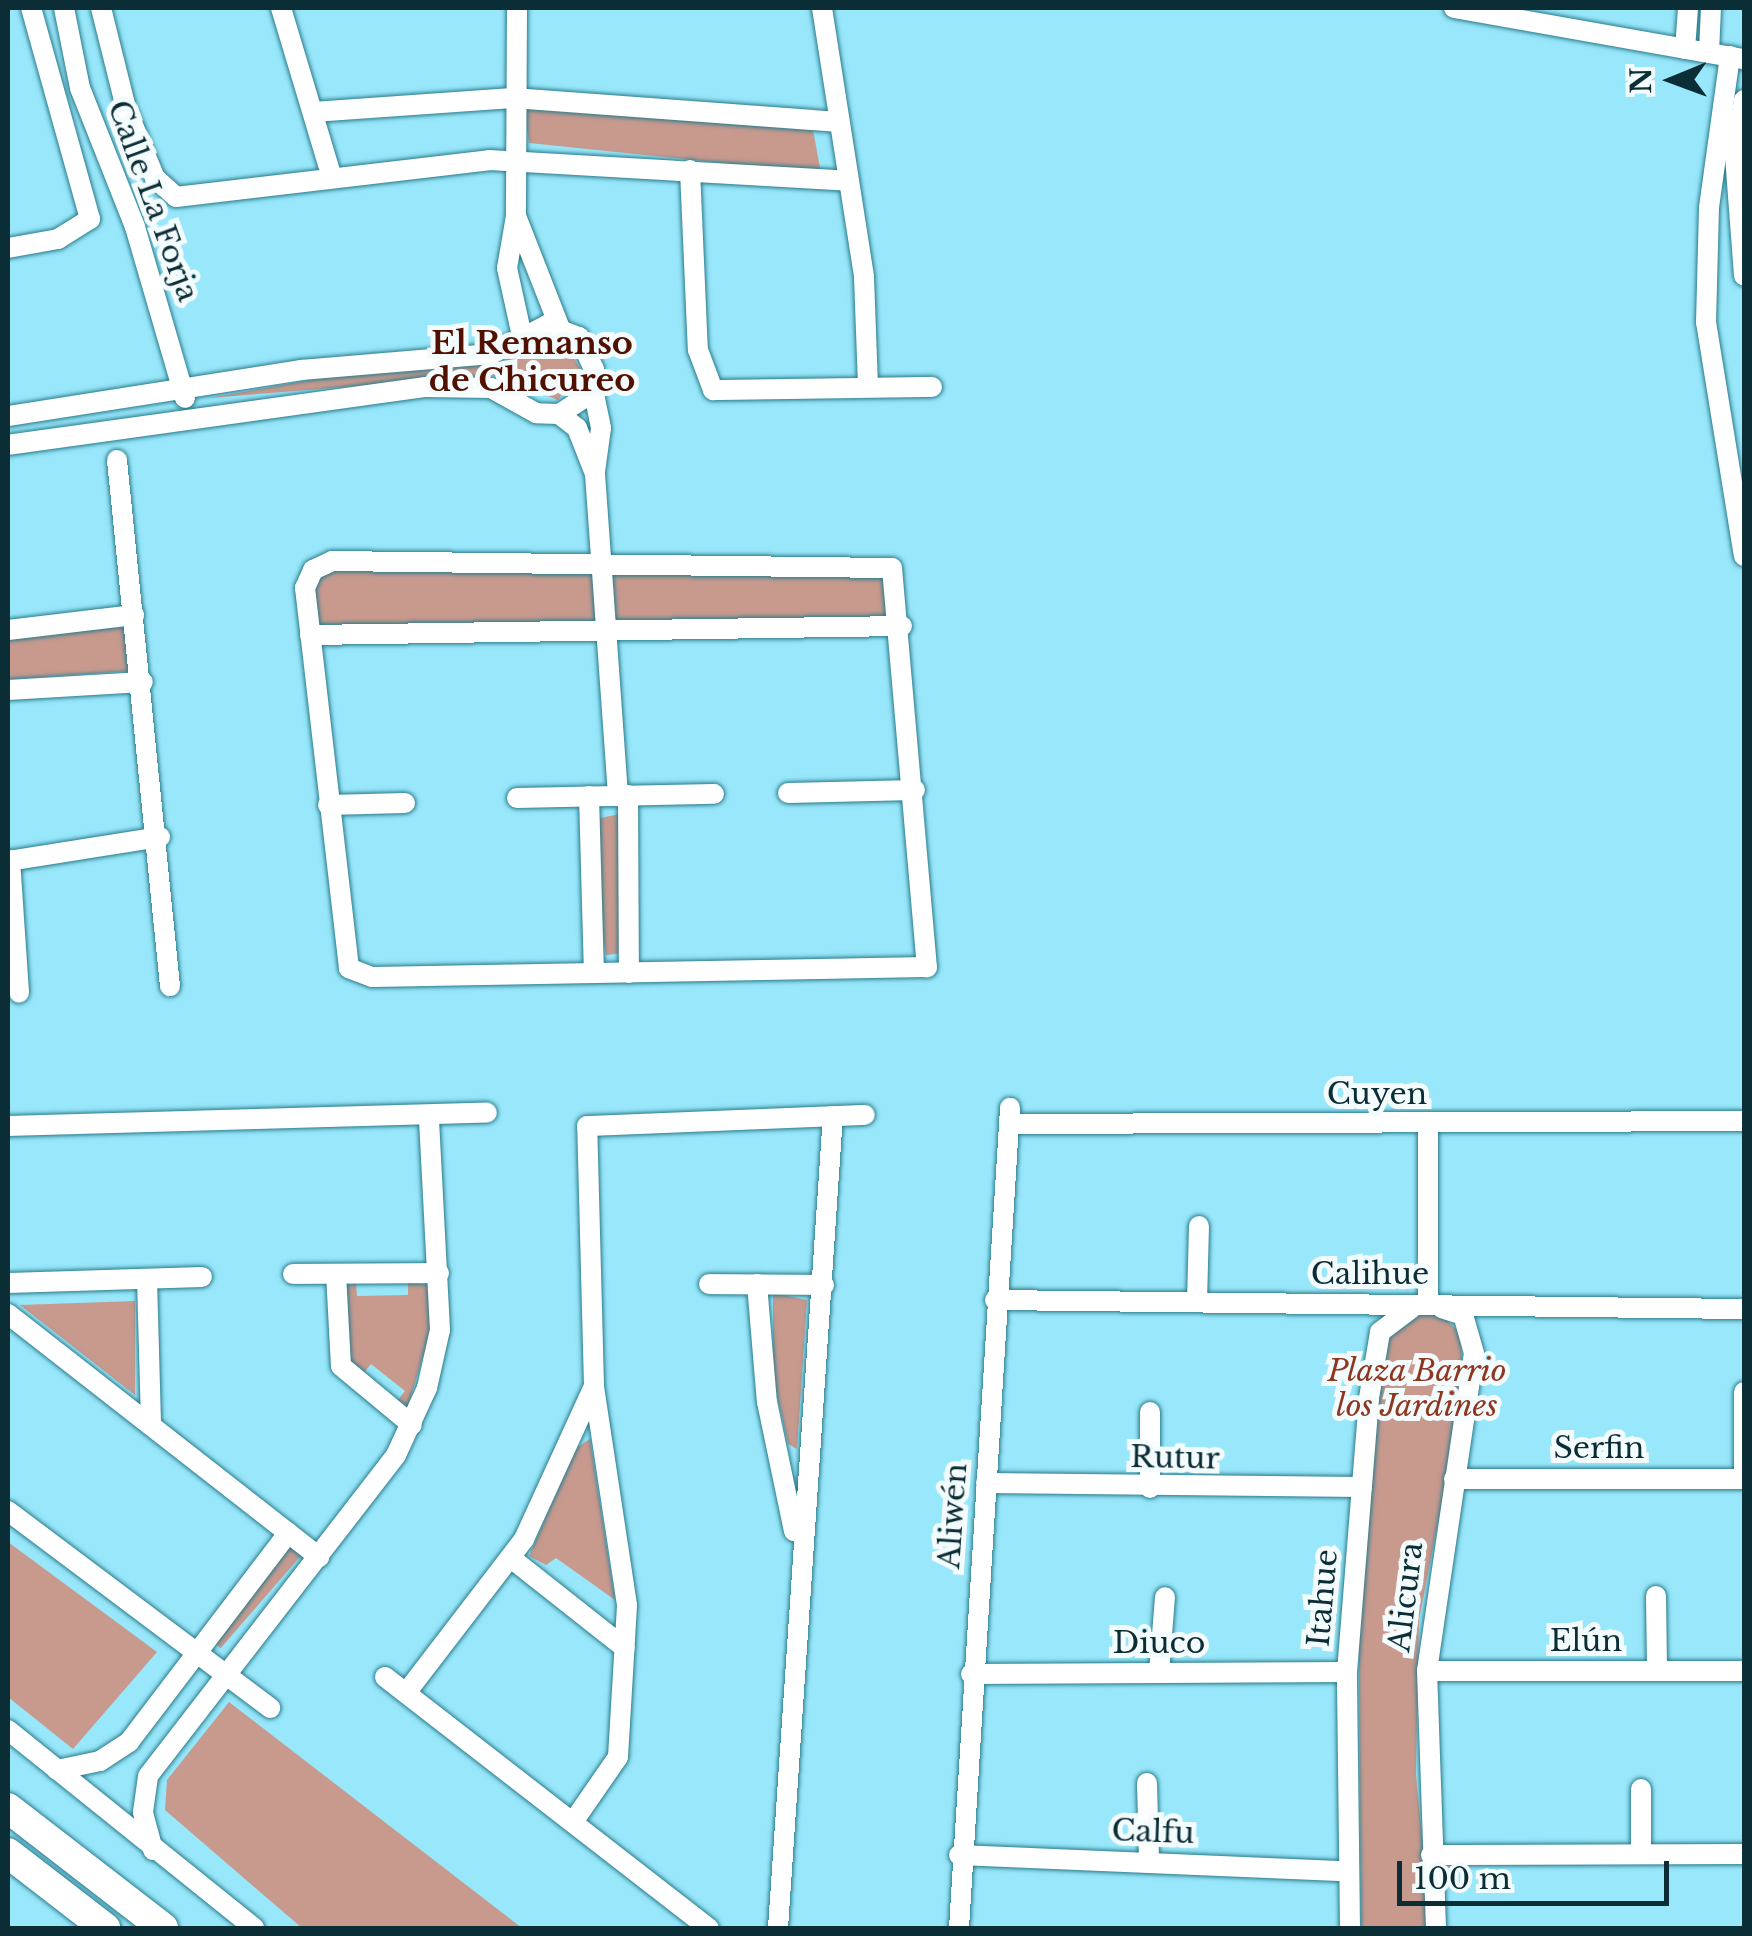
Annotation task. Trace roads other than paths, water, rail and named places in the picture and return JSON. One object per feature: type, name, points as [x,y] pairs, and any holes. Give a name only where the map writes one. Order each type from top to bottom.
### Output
[{"type":"highway","points":[[8,1808],[163,1928]]},
{"type":"highway","points":[[8,1853],[105,1928]]},
{"type":"street","points":[[8,11],[22,8]]},
{"type":"street","points":[[8,248],[58,239],[90,219],[30,8]]},
{"type":"street","name":"Calle La Forja","points":[[64,8],[80,88],[189,415]]},
{"type":"street","points":[[101,8],[126,108],[167,194],[514,160],[848,181]]},
{"type":"street","points":[[281,8],[332,175]]},
{"type":"street","points":[[517,8],[513,98],[516,216],[507,268],[522,336]]},
{"type":"street","points":[[822,8],[836,122],[848,181],[868,387]]},
{"type":"street","points":[[1454,8],[1728,56]]},
{"type":"street","points":[[1685,49],[1688,8]]},
{"type":"street","points":[[1711,8],[1728,56],[1709,208],[1706,322],[1744,556]]},
{"type":"street","points":[[313,112],[513,98],[836,122]]},
{"type":"street","points":[[1744,100],[1736,156],[1744,276]]},
{"type":"street","points":[[690,170],[694,306],[708,385],[726,395],[932,387]]},
{"type":"street","points":[[516,216],[559,326],[588,348],[601,428],[595,474]]},
{"type":"street","points":[[8,416],[183,388],[491,354],[522,336],[559,326]]},
{"type":"street","points":[[559,414],[592,384]]},
{"type":"street","points":[[8,445],[189,415],[465,386],[559,414],[577,428],[595,474],[606,563],[623,795],[629,972]]},
{"type":"street","points":[[117,460],[160,836],[170,986]]},
{"type":"street","points":[[325,562],[885,565],[896,574],[902,626],[930,938],[921,972],[358,974],[342,946],[310,635],[306,582],[325,562]]},
{"type":"street","points":[[8,630],[134,615]]},
{"type":"street","points":[[310,635],[902,626]]},
{"type":"street","points":[[8,690],[143,682]]},
{"type":"street","points":[[788,793],[915,790]]},
{"type":"street","points":[[517,798],[714,794]]},
{"type":"street","points":[[589,796],[594,972]]},
{"type":"street","points":[[328,805],[405,803]]},
{"type":"street","points":[[19,993],[9,860],[160,836]]},
{"type":"street","points":[[8,1126],[429,1121],[488,1114]]},
{"type":"street","points":[[778,1928],[799,1553],[824,1285],[833,1116]]},
{"type":"street","points":[[572,1822],[618,1757],[625,1648],[622,1542],[594,1386],[588,1124],[865,1116]]},
{"type":"street","name":"Cuyen","points":[[1010,1116],[1428,1124],[1744,1121]]},
{"type":"street","name":"Aliwén","points":[[959,1928],[959,1855],[1010,1116]]},
{"type":"street","points":[[153,1850],[143,1812],[148,1776],[319,1557],[412,1426],[439,1346],[439,1273],[429,1121]]},
{"type":"street","points":[[1428,1124],[1428,1304]]},
{"type":"street","points":[[1197,1302],[1199,1226]]},
{"type":"street","points":[[293,1274],[439,1273]]},
{"type":"street","points":[[336,1274],[341,1366],[412,1426]]},
{"type":"street","points":[[8,1283],[202,1277]]},
{"type":"street","points":[[147,1279],[151,1425]]},
{"type":"street","points":[[709,1284],[824,1285]]},
{"type":"street","points":[[757,1284],[767,1402],[799,1553]]},
{"type":"street","name":"Calihue","points":[[995,1300],[1744,1310]]},
{"type":"street","name":"Alicura","points":[[1428,1304],[1463,1315],[1473,1332],[1472,1394],[1454,1479],[1427,1672],[1436,1928]]},
{"type":"street","name":"Itahue","points":[[1350,1928],[1345,1871],[1347,1672],[1380,1332],[1391,1315],[1428,1304]]},
{"type":"street","points":[[8,1314],[319,1557]]},
{"type":"street","points":[[406,1693],[511,1558],[594,1386]]},
{"type":"street","points":[[1744,1392],[1744,1479]]},
{"type":"street","points":[[1150,1412],[1150,1488]]},
{"type":"street","name":"Serfin","points":[[1454,1479],[1744,1479]]},
{"type":"street","name":"Rutur","points":[[986,1484],[1362,1487]]},
{"type":"street","points":[[8,1511],[270,1708]]},
{"type":"street","points":[[57,1770],[117,1752],[288,1533]]},
{"type":"street","points":[[511,1558],[625,1648]]},
{"type":"street","points":[[1656,1596],[1657,1672]]},
{"type":"street","points":[[1160,1673],[1164,1597]]},
{"type":"street","name":"Diuco","points":[[971,1674],[1347,1672]]},
{"type":"street","name":"Elún","points":[[1427,1672],[1744,1672]]},
{"type":"street","points":[[385,1677],[709,1928]]},
{"type":"street","points":[[8,1730],[254,1928]]},
{"type":"street","points":[[1148,1783],[1149,1862]]},
{"type":"street","points":[[1641,1790],[1642,1854]]},
{"type":"street","points":[[1431,1855],[1744,1854]]},
{"type":"street","name":"Calfu","points":[[959,1855],[1345,1871]]},
{"type":"district","name":"El Remanso de Chicureo","points":[[532,362]]},
{"type":"park label","name":"Plaza Barrio los Jardines","points":[[1417,1388]]}]
